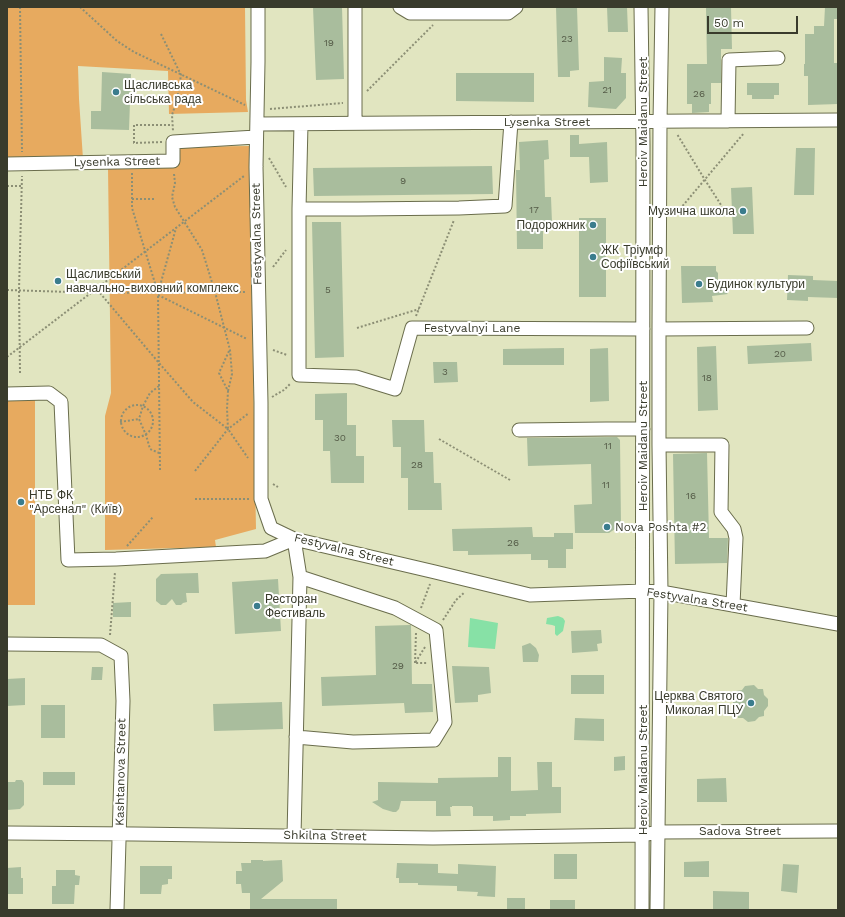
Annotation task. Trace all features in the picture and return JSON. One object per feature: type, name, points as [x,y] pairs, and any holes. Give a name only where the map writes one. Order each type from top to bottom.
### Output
[{"type":"street","name":"Festyvalna Street","points":[[258,7],[256,167],[261,403],[261,499],[271,528],[294,540],[530,595],[643,591],[661,592],[838,624]]},
{"type":"street","points":[[355,7],[355,123]]},
{"type":"street","points":[[400,7],[410,13],[508,13],[516,7]]},
{"type":"street","name":"Heroiv Maidanu Street","points":[[641,7],[643,122],[642,910]]},
{"type":"street","name":"Heroiv Maidanu Street","points":[[657,910],[661,592],[659,329],[662,7]]},
{"type":"street","points":[[728,121],[729,60],[778,58]]},
{"type":"street","name":"Lysenka Street","points":[[7,164],[173,161],[173,142],[301,124],[838,120]]},
{"type":"street","points":[[299,209],[459,208],[505,206],[511,122]]},
{"type":"street","points":[[299,370],[299,209],[301,124]]},
{"type":"street","name":"Festyvalnyi Lane","points":[[299,370],[356,377],[395,389],[412,328],[643,329]]},
{"type":"street","points":[[659,329],[808,328]]},
{"type":"street","points":[[7,394],[49,394],[61,402],[68,560],[265,551],[294,540],[300,577],[294,836]]},
{"type":"street","points":[[519,430],[643,429]]},
{"type":"street","points":[[659,445],[722,445],[721,512],[734,529],[736,538],[733,605]]},
{"type":"street","points":[[296,737],[353,742],[434,740],[445,722],[436,630],[395,608],[300,577]]},
{"type":"street","points":[[7,644],[105,647]]},
{"type":"street","name":"Kashtanova Street","points":[[105,647],[121,656],[123,701],[117,910]]},
{"type":"street","name":"Sadova Street","points":[[643,835],[658,832],[838,831]]},
{"type":"street","name":"Shkilna Street","points":[[7,833],[433,838],[643,835]]},
{"type":"path","points":[[20,7],[22,164],[19,290],[20,373]]},
{"type":"path","points":[[80,7],[117,41],[134,52],[257,110]]},
{"type":"path","points":[[161,34],[181,75],[177,100],[172,115],[173,142],[134,143],[134,125],[172,125]]},
{"type":"path","points":[[670,210],[723,208],[674,129]]},
{"type":"path","points":[[680,210],[744,133]]},
{"type":"path","points":[[268,157],[288,190]]},
{"type":"path","points":[[173,161],[175,183],[172,198],[175,207],[202,250],[230,350],[232,374],[228,391],[228,429]]},
{"type":"path","points":[[132,162],[132,208],[158,294],[160,470]]},
{"type":"path","points":[[7,357],[256,167]]},
{"type":"path","points":[[7,186],[22,186]]},
{"type":"path","points":[[132,199],[155,199]]},
{"type":"path","points":[[412,328],[459,208]]},
{"type":"path","points":[[158,294],[176,228]]},
{"type":"path","points":[[7,290],[158,294],[258,292]]},
{"type":"path","points":[[100,293],[193,402],[228,429],[251,462],[261,473],[278,487]]},
{"type":"path","points":[[158,294],[260,345],[287,355],[299,370],[284,390],[261,403],[228,429],[195,471]]},
{"type":"path","points":[[357,328],[419,309]]},
{"type":"path","points":[[228,391],[219,373],[230,350]]},
{"type":"path","points":[[159,386],[150,393],[143,406],[139,419],[150,449],[159,453]]},
{"type":"path","points":[[132,406],[143,406],[151,413],[153,418],[152,429],[146,435],[138,438],[128,436],[121,427],[120,422],[123,412],[132,406]]},
{"type":"path","points":[[120,422],[139,419]]},
{"type":"path","points":[[439,439],[510,480]]},
{"type":"path","points":[[195,499],[261,499]]},
{"type":"path","points":[[105,647],[116,559],[153,517]]},
{"type":"shaded area","points":[[7,7],[245,7],[246,100],[248,112],[169,114],[168,71],[78,66],[83,159],[7,160]]},
{"type":"shaded area","points":[[249,146],[256,529],[215,540],[216,547],[105,550],[105,416],[111,393],[108,168],[177,166],[175,147]]},
{"type":"shaded area","name":"НТБ ФК \"Арсенал\" (Київ)","points":[[7,399],[35,399],[35,605],[7,605]]},
{"type":"shaded area","points":[[558,616],[563,618],[565,621],[563,631],[557,636],[555,634],[555,626],[546,624],[547,618]]},
{"type":"shaded area","points":[[470,618],[498,623],[495,649],[468,647]]},
{"type":"building","points":[[313,7],[342,7],[344,79],[316,80]]},
{"type":"building","points":[[556,7],[577,7],[579,70],[570,71],[570,77],[558,77]]},
{"type":"building","points":[[607,7],[627,7],[628,32],[608,32]]},
{"type":"building","points":[[706,7],[731,7],[732,49],[721,49],[721,83],[711,83],[711,104],[709,104],[709,112],[692,113],[692,104],[687,104],[687,64],[707,64]]},
{"type":"building","points":[[825,7],[838,7],[837,19],[834,19],[834,63],[838,63],[838,104],[808,105],[808,76],[804,76],[805,34],[814,34],[814,26],[824,26]]},
{"type":"building","points":[[604,57],[622,58],[621,73],[626,73],[626,98],[616,109],[588,107],[589,82],[604,81]]},
{"type":"building","name":"Щасливська сільська рада","points":[[102,72],[131,74],[129,130],[91,129],[91,111],[101,111]]},
{"type":"building","points":[[456,73],[534,73],[534,102],[456,101]]},
{"type":"building","points":[[747,83],[779,83],[779,95],[774,95],[774,99],[752,99],[752,95],[747,95]]},
{"type":"building","points":[[570,135],[579,135],[579,144],[607,142],[608,182],[590,183],[589,157],[570,157]]},
{"type":"building","points":[[548,140],[549,159],[544,160],[545,197],[551,197],[552,223],[543,224],[543,249],[517,249],[516,170],[520,170],[519,142]]},
{"type":"building","points":[[796,148],[815,148],[814,195],[794,195]]},
{"type":"building","points":[[492,166],[493,194],[314,196],[313,168]]},
{"type":"building","name":"Музична школа","points":[[752,187],[754,234],[733,234],[731,188]]},
{"type":"building","name":"ЖК Тріумф Софіївський","points":[[579,218],[606,218],[606,297],[579,297]]},
{"type":"building","points":[[312,222],[341,222],[344,357],[315,358]]},
{"type":"building","name":"Будинок культури","points":[[681,266],[716,266],[716,271],[718,273],[718,285],[728,294],[712,296],[713,302],[682,303]]},
{"type":"building","points":[[788,275],[813,276],[813,280],[838,281],[838,298],[808,297],[808,301],[787,300]]},
{"type":"building","points":[[811,343],[812,361],[748,364],[747,346]]},
{"type":"building","points":[[716,346],[718,410],[698,411],[697,347]]},
{"type":"building","points":[[564,348],[564,365],[503,365],[503,349]]},
{"type":"building","points":[[608,348],[609,401],[590,402],[590,349]]},
{"type":"building","points":[[433,362],[457,362],[458,382],[434,383]]},
{"type":"building","points":[[347,393],[347,425],[356,425],[356,456],[364,456],[364,483],[331,483],[330,451],[323,451],[323,420],[315,420],[315,394]]},
{"type":"building","points":[[392,420],[424,420],[425,452],[433,452],[434,483],[441,483],[442,510],[408,510],[408,478],[401,478],[401,447],[393,447]]},
{"type":"building","points":[[617,437],[620,440],[621,525],[609,533],[575,533],[574,505],[592,504],[591,464],[528,466],[527,438]]},
{"type":"building","points":[[707,453],[709,538],[728,538],[727,563],[675,564],[673,454]]},
{"type":"building","points":[[532,527],[533,537],[554,537],[554,533],[573,533],[573,549],[566,549],[566,568],[548,568],[548,560],[531,560],[531,554],[468,555],[468,551],[453,551],[452,529]]},
{"type":"building","points":[[198,573],[199,593],[186,593],[187,602],[181,605],[176,605],[172,599],[166,605],[161,605],[156,601],[156,579],[161,574]]},
{"type":"building","name":"Ресторан Фестиваль","points":[[278,579],[281,631],[235,634],[232,582]]},
{"type":"building","points":[[131,602],[131,617],[113,617],[113,603]]},
{"type":"building","points":[[411,625],[412,684],[432,684],[433,712],[405,713],[404,703],[322,706],[321,677],[376,675],[375,626]]},
{"type":"building","points":[[601,630],[602,643],[597,644],[598,651],[572,653],[571,631]]},
{"type":"building","points":[[530,643],[536,648],[539,655],[538,662],[523,662],[522,646]]},
{"type":"building","points":[[452,666],[489,667],[491,693],[478,695],[478,702],[455,703]]},
{"type":"building","points":[[92,667],[103,667],[102,680],[91,680]]},
{"type":"building","points":[[571,675],[604,675],[604,694],[571,694]]},
{"type":"building","points":[[25,678],[25,705],[7,706],[7,679]]},
{"type":"building","name":"Церква Святого Миколая ПЦУ","points":[[754,685],[758,689],[763,689],[764,695],[768,699],[768,706],[764,711],[764,716],[759,717],[755,721],[748,722],[743,718],[738,718],[738,712],[733,709],[733,700],[736,697],[736,691],[742,690],[745,686]]},
{"type":"building","points":[[282,702],[283,729],[214,731],[213,704]]},
{"type":"building","points":[[41,705],[65,705],[65,738],[41,738]]},
{"type":"building","points":[[575,718],[604,719],[604,741],[574,740]]},
{"type":"building","points":[[625,756],[625,770],[614,771],[614,757]]},
{"type":"building","points":[[498,757],[511,757],[511,791],[538,790],[537,762],[552,762],[552,787],[561,787],[561,813],[526,814],[526,816],[510,816],[510,820],[493,821],[493,816],[473,816],[472,806],[452,806],[450,807],[451,816],[436,816],[436,801],[401,801],[399,809],[396,812],[383,809],[372,802],[378,800],[378,782],[438,783],[438,778],[498,777]]},
{"type":"building","points":[[43,772],[75,772],[75,785],[43,785]]},
{"type":"building","points":[[726,778],[727,802],[697,802],[697,779]]},
{"type":"building","points":[[16,780],[22,780],[24,783],[24,805],[20,809],[7,810],[7,782],[15,782]]},
{"type":"building","points":[[554,854],[577,854],[577,879],[554,879]]},
{"type":"building","points":[[251,860],[282,860],[283,881],[261,899],[337,899],[337,910],[250,910],[250,893],[242,893],[241,884],[236,884],[236,871],[242,871],[241,863],[251,863]]},
{"type":"building","points":[[709,861],[709,877],[684,877],[684,862]]},
{"type":"building","points":[[397,863],[438,864],[438,873],[458,874],[458,864],[496,866],[495,897],[477,896],[478,892],[457,891],[457,886],[399,883],[399,878],[396,878]]},
{"type":"building","points":[[783,864],[799,865],[797,893],[781,891]]},
{"type":"building","points":[[140,866],[172,866],[172,879],[168,879],[168,884],[162,885],[161,894],[140,894]]},
{"type":"building","points":[[21,867],[23,894],[7,894],[7,868]]},
{"type":"building","points":[[56,870],[75,870],[75,875],[80,876],[79,885],[75,885],[74,904],[52,904],[52,886],[56,886]]},
{"type":"building","points":[[713,891],[749,892],[749,910],[713,910]]},
{"type":"building","points":[[507,898],[525,898],[525,910],[507,910]]},
{"type":"building","points":[[550,900],[575,900],[575,910],[550,910]]},
{"type":"place","name":"Щасливська сільська рада","points":[[116,92]]},
{"type":"place","name":"Музична школа","points":[[743,211]]},
{"type":"place","name":"Подорожник","points":[[593,225]]},
{"type":"place","name":"ЖК Тріумф Софіївський","points":[[593,257]]},
{"type":"place","name":"Щасливський навчально-виховний комплекс","points":[[58,281]]},
{"type":"place","name":"Будинок культури","points":[[699,284]]},
{"type":"place","name":"НТБ ФК \"Арсенал\" (Київ)","points":[[21,502]]},
{"type":"place","name":"Nova Poshta #2","points":[[607,527]]},
{"type":"place","name":"Ресторан Фестиваль","points":[[257,606]]},
{"type":"place","name":"Церква Святого Миколая ПЦУ","points":[[751,703]]}]
